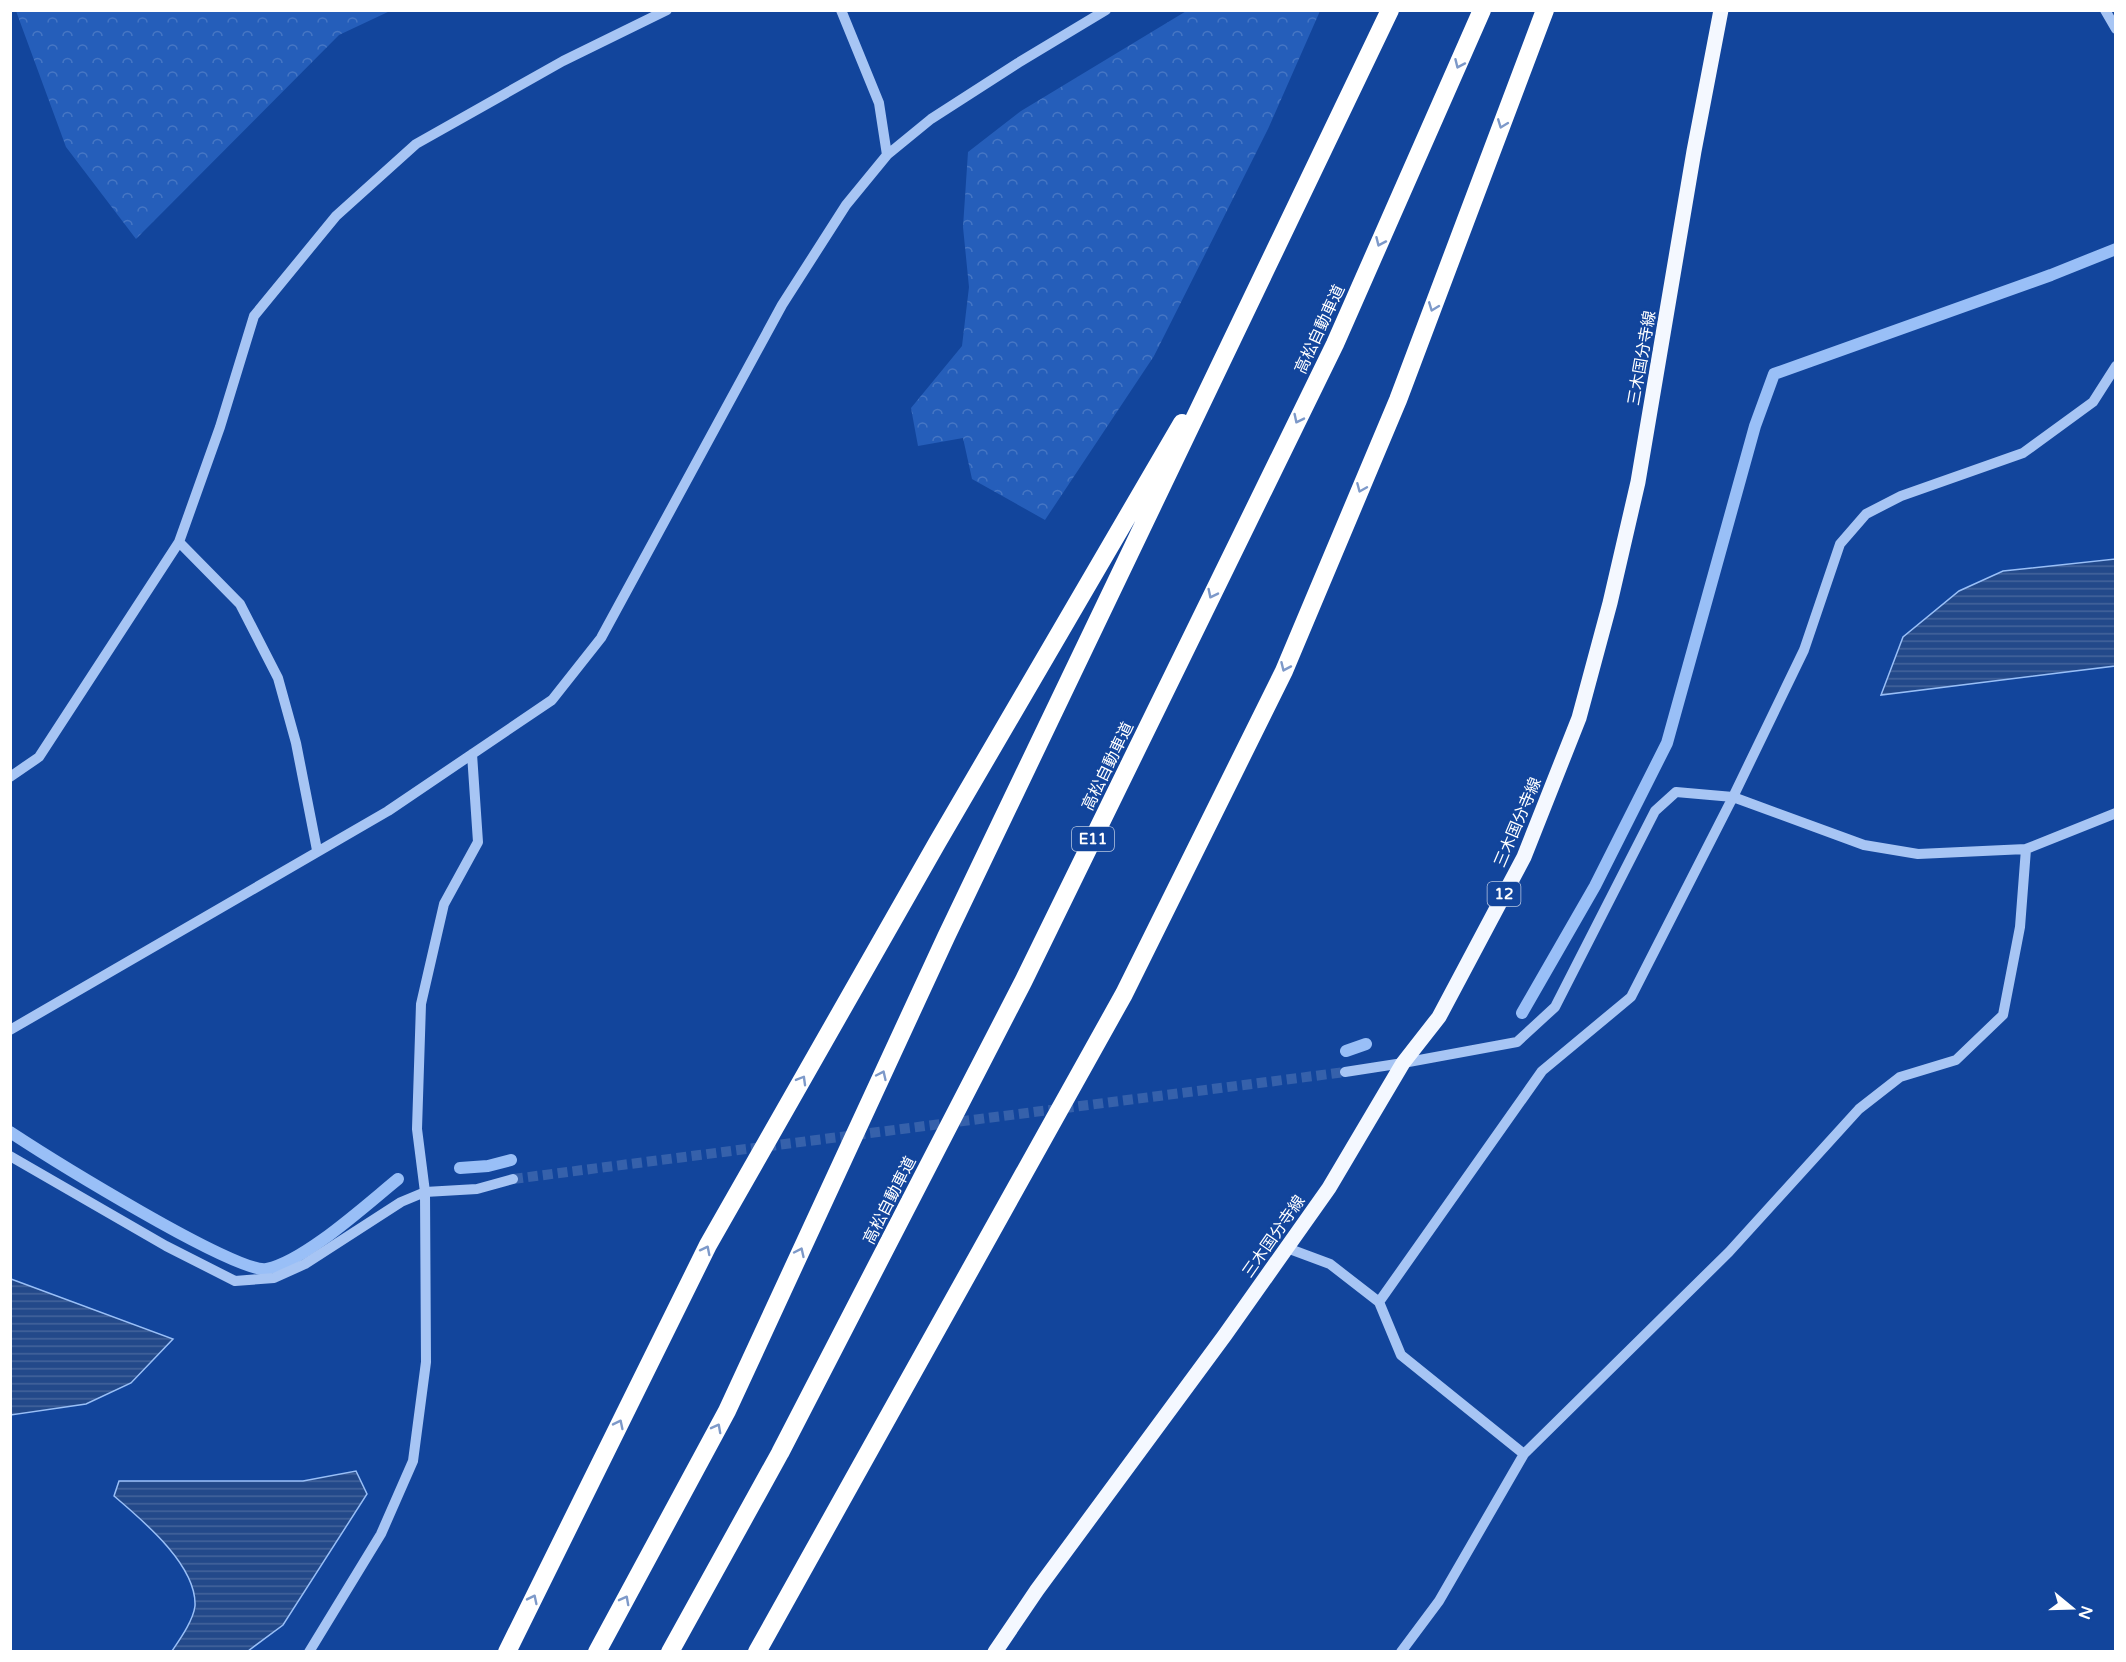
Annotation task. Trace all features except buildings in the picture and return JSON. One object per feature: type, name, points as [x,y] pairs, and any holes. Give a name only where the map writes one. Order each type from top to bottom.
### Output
[{"type":"highway","points":[[597,1652],[727,1411],[946,938],[1390,10]]},
{"type":"highway","name":"高松自動車道","points":[[670,1652],[780,1454],[1023,981],[1335,344],[1482,10]]},
{"type":"highway","points":[[756,1652],[1124,994],[1284,671],[1398,400],[1545,10]]},
{"type":"highway","points":[[507,1652],[708,1245],[937,843],[1249,308]]},
{"type":"main road","name":"三木国分寺線","points":[[995,1652],[1037,1590],[1225,1335],[1329,1188],[1403,1063],[1439,1017],[1524,857],[1579,718],[1610,603],[1638,482],[1692,163],[1721,10]]},
{"type":"street","points":[[10,777],[39,757],[179,542],[220,427],[254,316],[336,216],[416,144],[563,61],[667,10]]},
{"type":"street","points":[[841,10],[879,103],[887,155]]},
{"type":"street","points":[[10,1030],[317,850],[388,811],[552,700],[601,638],[782,305],[846,206],[887,155],[931,119],[1106,10]]},
{"type":"street","points":[[2105,10],[2115,29]]},
{"type":"street","points":[[1378,1302],[1542,1071],[1631,997],[1733,797],[1804,650],[1840,544],[1866,514],[1901,496],[2023,453],[2093,402],[2115,366]]},
{"type":"street","points":[[179,542],[240,604],[278,678],[296,743],[317,850]]},
{"type":"street","points":[[309,1652],[381,1534],[413,1461],[426,1362],[425,1192],[417,1129],[421,1004],[444,904],[478,842],[472,754]]},
{"type":"street","points":[[1345,1072],[1516,1042],[1555,1007],[1655,811],[1676,792],[1733,797],[1864,845],[1918,854],[2026,849],[2115,813]]},
{"type":"street","points":[[1401,1652],[1439,1601],[1524,1454],[1729,1252],[1858,1109],[1900,1077],[1956,1060],[2002,1015],[2020,927],[2026,849]]},
{"type":"street","points":[[10,1156],[166,1245],[235,1281],[274,1278],[305,1264],[401,1202],[425,1192],[477,1189],[513,1179]]},
{"type":"street","points":[[1287,1248],[1330,1264],[1378,1302],[1401,1354],[1524,1454]]},
{"type":"green space","points":[[16,10],[390,11],[339,35],[136,239],[66,147]]},
{"type":"green space","points":[[1188,10],[1320,11],[1268,129],[1154,356],[1045,520],[972,479],[963,438],[918,446],[911,408],[962,346],[969,287],[963,227],[968,152],[1021,111]]},
{"type":"shaded area","points":[[2115,559],[2115,666],[1881,695],[1903,637],[1959,591],[2003,571]]},
{"type":"shaded area","points":[[11,1279],[173,1339],[131,1383],[86,1404],[11,1415]]},
{"type":"shaded area","points":[[356,1471],[367,1494],[283,1625],[248,1651],[172,1651],[192,1618],[195,1606],[193,1590],[178,1560],[166,1545],[114,1496],[119,1481],[303,1481]]},
{"type":"waterway","points":[[1522,1013],[1595,886],[1667,743],[1755,426],[1774,374],[2051,275],[2116,249]]},
{"type":"waterway","points":[[1346,1051],[1366,1044]]},
{"type":"waterway","points":[[10,1132],[99,1187],[182,1234],[249,1266],[267,1269],[282,1264],[317,1244],[398,1179]]},
{"type":"waterway","points":[[460,1168],[488,1166],[511,1160]]},
{"type":"tunnel","points":[[513,1179],[1345,1072]]}]
